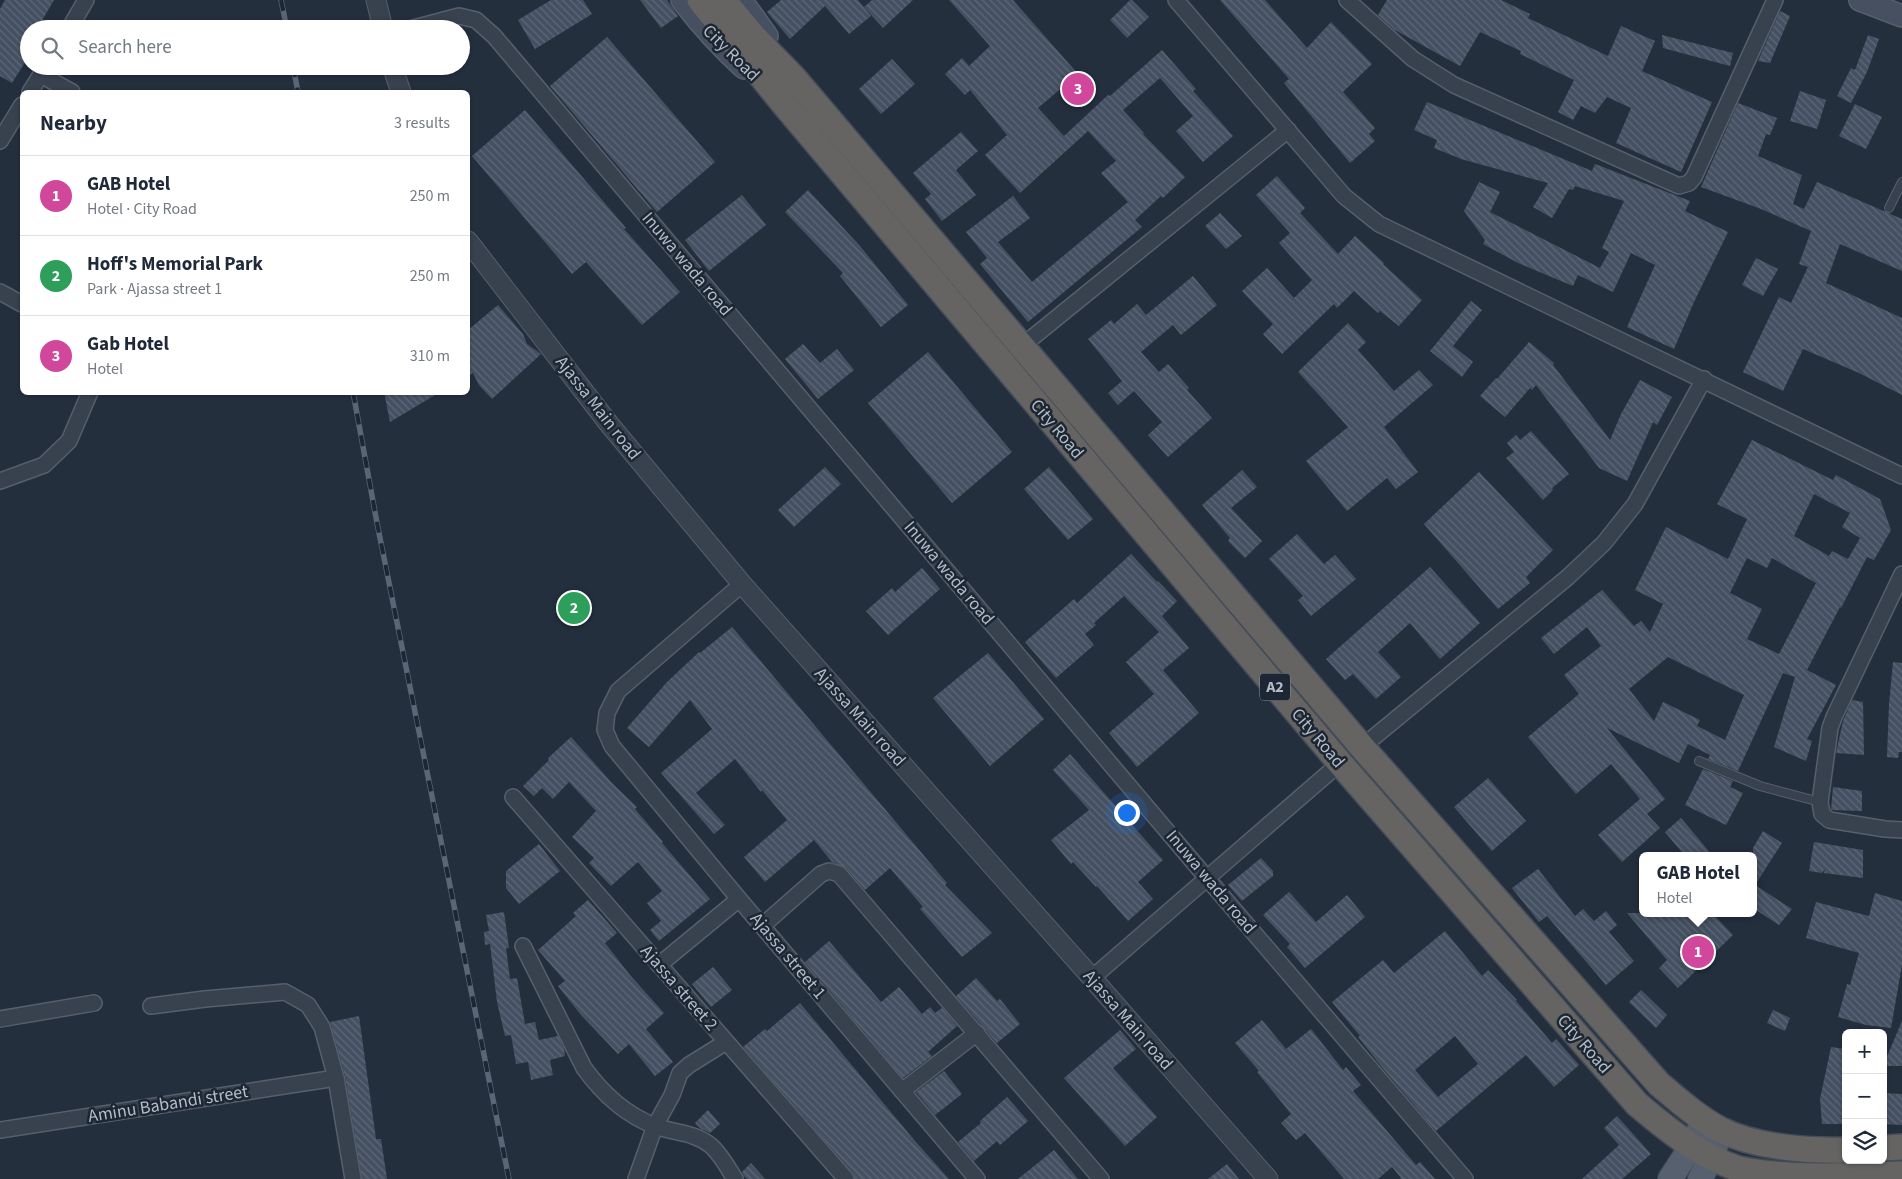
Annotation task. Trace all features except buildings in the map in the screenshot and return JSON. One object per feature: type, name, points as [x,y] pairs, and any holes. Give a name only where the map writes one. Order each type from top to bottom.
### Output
[{"type":"highway","name":"A2","points":[[700,0],[745,41]]},
{"type":"highway","name":"A2","points":[[723,0],[745,41]]},
{"type":"highway","name":"City Road","points":[[745,41],[782,103],[1340,763],[1637,1104],[1670,1132],[1702,1152],[1740,1170],[1776,1176],[1814,1178],[1902,1174]]},
{"type":"highway","name":"City Road","points":[[745,41],[794,78],[1362,747],[1658,1084],[1713,1125],[1757,1142],[1786,1147],[1842,1150]]},
{"type":"highway","points":[[1887,1148],[1902,1147]]},
{"type":"main road","name":"City Road","points":[[682,0],[721,47],[782,103]]},
{"type":"main road","name":"City Road","points":[[741,0],[794,78]]},
{"type":"main road","points":[[1860,0],[1902,16]]},
{"type":"main road","points":[[1893,0],[1902,3]]},
{"type":"main road","points":[[1700,1179],[1702,1152],[1713,1125]]},
{"type":"main road","points":[[1670,1179],[1702,1152]]},
{"type":"street","points":[[74,20],[86,0]]},
{"type":"street","points":[[376,0],[381,20]]},
{"type":"street","points":[[1176,0],[1344,196],[1379,224],[1902,476]]},
{"type":"street","points":[[1347,0],[1413,59],[1454,85],[1679,186],[1689,183],[1694,177],[1775,0]]},
{"type":"street","name":"Inuwa wada road","points":[[444,20],[459,16],[476,20],[494,36],[1206,877],[1465,1179]]},
{"type":"street","points":[[31,90],[41,75]]},
{"type":"street","points":[[49,75],[69,90]]},
{"type":"street","points":[[395,75],[399,90]]},
{"type":"street","points":[[3,131],[20,108]]},
{"type":"street","points":[[1022,346],[1288,130]]},
{"type":"street","name":"Ajassa Main road","points":[[470,244],[609,424],[742,584],[1268,1179]]},
{"type":"street","points":[[0,292],[20,303]]},
{"type":"street","points":[[1362,747],[1568,577],[1604,543],[1635,504],[1704,380]]},
{"type":"street","points":[[0,480],[44,465],[69,441],[89,395]]},
{"type":"street","points":[[1902,574],[1830,728],[1820,802],[1822,814],[1830,820],[1902,830]]},
{"type":"street","name":"Ajassa street 1","points":[[742,584],[618,691],[607,713],[605,730],[612,746],[739,899],[977,1179]]},
{"type":"street","points":[[1092,978],[1206,877],[1340,763]]},
{"type":"street","name":"Ajassa street 2","points":[[513,797],[846,1179]]},
{"type":"street","points":[[762,926],[821,874],[829,871],[839,874],[1102,1179]]},
{"type":"street","points":[[659,965],[739,899]]},
{"type":"street","points":[[523,946],[584,1068],[595,1083],[630,1114],[655,1126],[695,1136],[710,1145],[735,1179]]},
{"type":"street","points":[[151,1006],[205,998],[285,992],[308,1005],[322,1027],[336,1078],[353,1179]]},
{"type":"street","points":[[0,1019],[94,1003]]},
{"type":"street","points":[[902,1092],[977,1034]]},
{"type":"street","points":[[636,1179],[655,1126],[672,1095],[680,1073],[689,1065],[726,1042]]},
{"type":"street","name":"Aminu Babandi street","points":[[0,1130],[336,1078]]},
{"type":"lane","points":[[1889,208],[1902,182]]},
{"type":"lane","points":[[1699,760],[1760,786],[1820,802]]},
{"type":"railway","points":[[281,0],[285,20]]},
{"type":"railway","points":[[295,75],[298,90]]},
{"type":"railway","points":[[354,395],[377,523],[509,1179]]},
{"type":"place","name":"Gab Hotel","points":[[1078,89]]},
{"type":"place","name":"Hoff's Memorial Park","points":[[574,608]]},
{"type":"place","name":"GAB Hotel","points":[[1698,952]]}]
